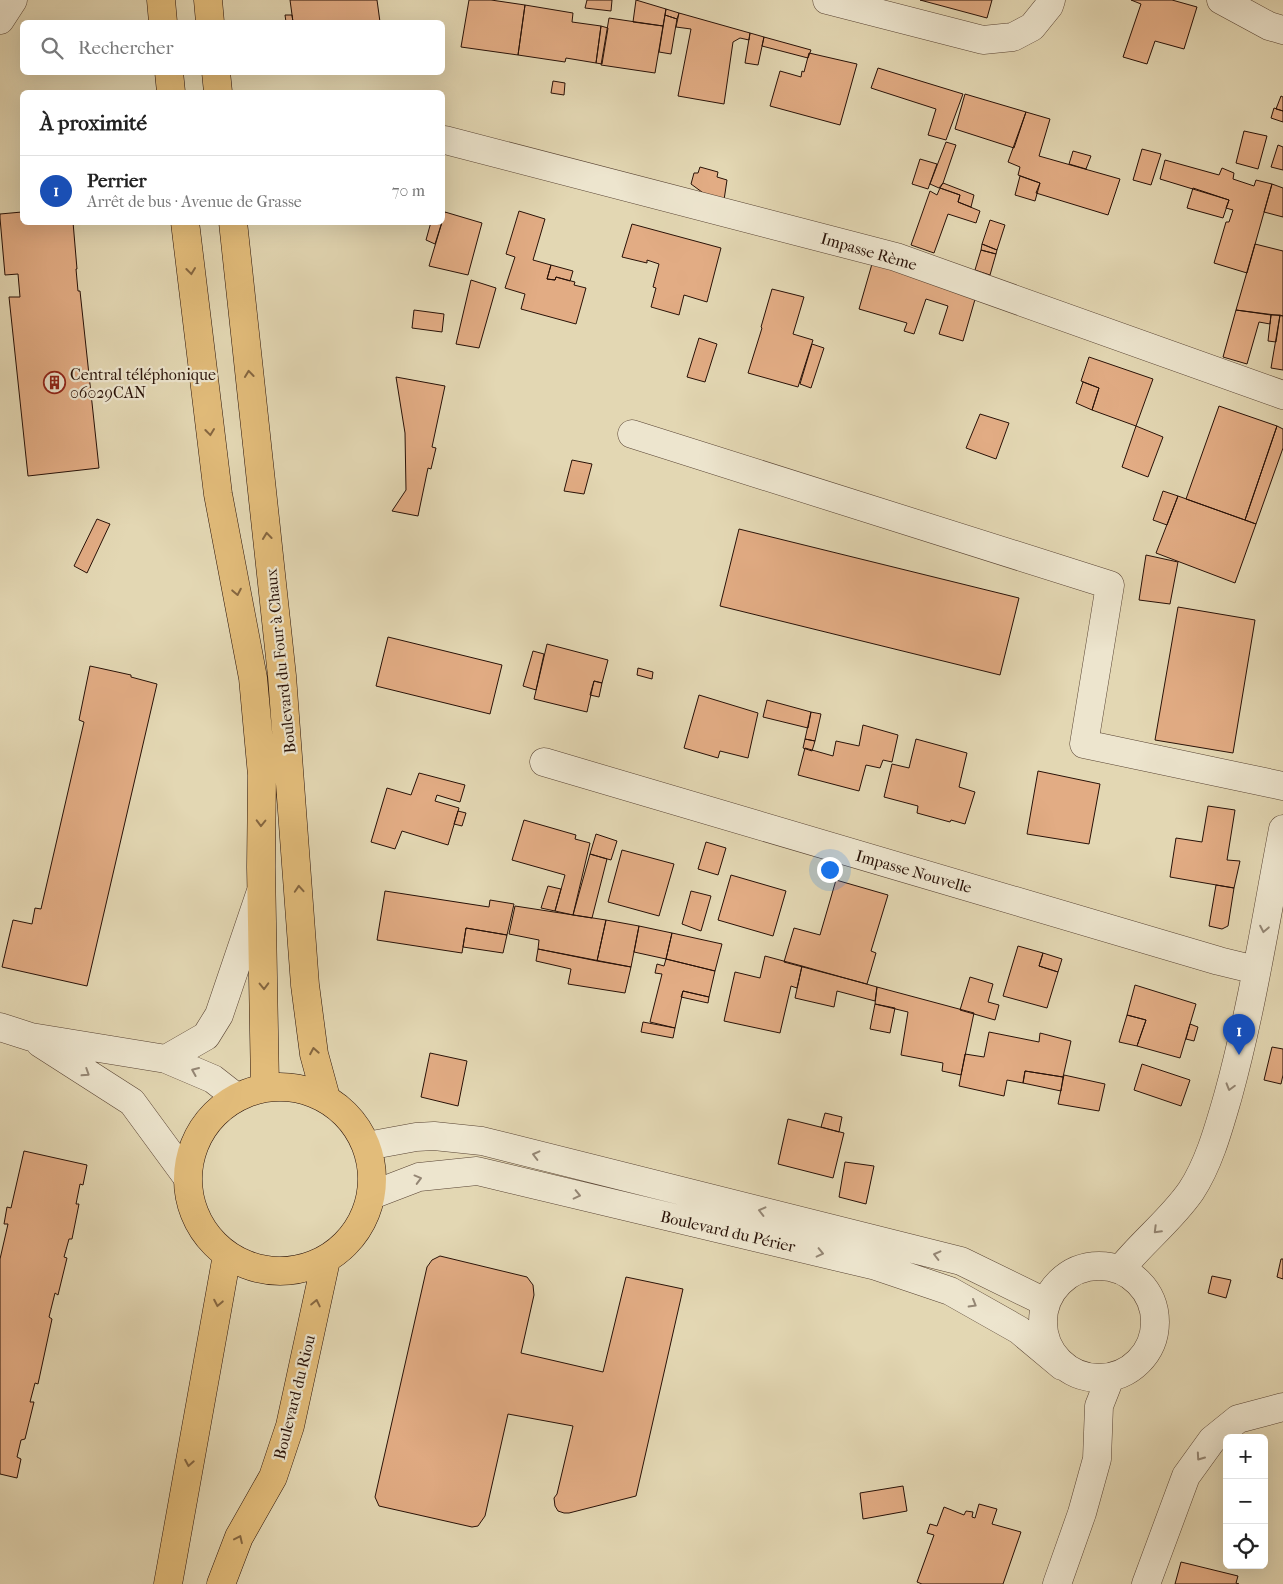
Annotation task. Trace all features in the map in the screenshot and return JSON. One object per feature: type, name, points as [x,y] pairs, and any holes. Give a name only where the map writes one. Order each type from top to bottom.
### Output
[{"type":"main road","points":[[161,0],[163,20]]},
{"type":"main road","points":[[208,0],[210,20]]},
{"type":"main road","points":[[169,75],[171,90]]},
{"type":"main road","points":[[216,75],[218,90]]},
{"type":"main road","name":"Boulevard du Four à Chaux","points":[[185,225],[218,494],[253,678],[262,775],[261,890],[265,1086]]},
{"type":"main road","name":"Boulevard du Four à Chaux","points":[[233,225],[282,676],[305,985],[314,1054],[326,1098]]},
{"type":"main road","points":[[265,1086],[304,1089],[326,1098],[343,1110],[357,1127],[367,1146],[373,1170],[372,1195],[365,1218],[349,1242],[326,1260],[302,1269],[276,1271],[250,1266],[227,1255],[205,1234],[191,1207],[187,1177],[191,1153],[200,1130],[216,1112],[236,1098],[265,1086]]},
{"type":"main road","points":[[168,1584],[227,1255]]},
{"type":"main road","name":"Boulevard du Riou","points":[[221,1584],[239,1538],[274,1477],[290,1426],[326,1260]]},
{"type":"street","points":[[0,20],[13,0]]},
{"type":"street","points":[[827,0],[982,40],[1013,38],[1032,27],[1049,6],[1051,0]]},
{"type":"street","points":[[1221,0],[1269,26],[1283,30]]},
{"type":"street","name":"Impasse Rème","points":[[446,140],[896,257],[1283,395]]},
{"type":"street","points":[[632,434],[1110,585],[1084,744],[1283,786]]},
{"type":"street","name":"Impasse Nouvelle","points":[[544,762],[1256,970]]},
{"type":"street","points":[[1120,1270],[1130,1257],[1166,1221],[1191,1190],[1203,1168],[1218,1130],[1239,1055],[1283,829]]},
{"type":"street","points":[[166,1059],[206,1036],[219,1015],[261,890]]},
{"type":"street","points":[[0,1027],[31,1037],[166,1059],[213,1079],[236,1098]]},
{"type":"street","points":[[31,1037],[132,1102],[187,1177]]},
{"type":"street","name":"Boulevard du Périer","points":[[367,1146],[434,1136],[482,1141],[962,1261],[1045,1302]]},
{"type":"street","name":"Boulevard du Périer","points":[[372,1195],[419,1178],[477,1171],[876,1266],[950,1291],[1019,1330],[1062,1366]]},
{"type":"street","points":[[1102,1266],[1120,1270],[1136,1279],[1148,1293],[1154,1310],[1155,1328],[1150,1345],[1141,1360],[1127,1371],[1110,1378],[1093,1379],[1077,1375],[1062,1366],[1051,1353],[1044,1338],[1042,1321],[1045,1302],[1054,1288],[1067,1275],[1084,1268],[1102,1266]]},
{"type":"street","points":[[1057,1584],[1082,1513],[1097,1459],[1099,1406],[1110,1378]]},
{"type":"street","points":[[1146,1584],[1186,1476],[1212,1440],[1238,1419],[1283,1406]]},
{"type":"building","points":[[290,0],[377,0],[380,20],[293,20]]},
{"type":"building","points":[[469,0],[491,0],[525,5],[518,55],[461,47]]},
{"type":"building","points":[[587,0],[612,0],[611,11],[585,8]]},
{"type":"building","points":[[636,0],[666,9],[663,26],[633,22]]},
{"type":"building","points":[[920,0],[992,0],[987,18]]},
{"type":"building","points":[[1131,0],[1172,0],[1197,7],[1184,49],[1155,41],[1147,64],[1123,57],[1141,4]]},
{"type":"building","points":[[525,5],[573,13],[572,22],[601,26],[596,63],[566,58],[565,62],[518,55]]},
{"type":"building","points":[[666,9],[679,13],[677,19],[665,15]]},
{"type":"building","points":[[679,13],[750,33],[749,40],[740,38],[733,42],[724,104],[678,96],[691,29],[676,27]]},
{"type":"building","points":[[285,15],[292,15],[293,20],[286,20]]},
{"type":"building","points":[[665,15],[677,19],[671,54],[659,52]]},
{"type":"building","points":[[609,18],[663,26],[655,73],[601,65]]},
{"type":"building","points":[[601,26],[608,28],[602,64],[596,63]]},
{"type":"building","points":[[750,33],[764,37],[758,65],[745,63]]},
{"type":"building","points":[[764,37],[811,50],[808,58],[762,46]]},
{"type":"building","points":[[809,53],[857,64],[840,125],[770,106],[780,71],[801,77]]},
{"type":"building","points":[[878,68],[963,94],[946,140],[928,135],[936,109],[871,88]]},
{"type":"building","points":[[553,81],[565,83],[564,95],[551,93]]},
{"type":"building","points":[[965,94],[1026,112],[1014,148],[955,129]]},
{"type":"building","points":[[1281,96],[1283,97],[1283,111],[1276,109]]},
{"type":"building","points":[[1274,108],[1283,111],[1283,122],[1271,118]]},
{"type":"building","points":[[1026,112],[1050,119],[1039,156],[1120,179],[1108,215],[1036,193],[1040,183],[1018,175],[1020,167],[1008,162]]},
{"type":"building","points":[[1244,131],[1267,136],[1258,169],[1236,163]]},
{"type":"building","points":[[946,142],[956,145],[943,183],[939,188],[930,184]]},
{"type":"building","points":[[1278,145],[1283,147],[1283,170],[1271,167]]},
{"type":"building","points":[[1142,149],[1161,154],[1151,185],[1133,180]]},
{"type":"building","points":[[1073,151],[1091,156],[1086,169],[1069,164]]},
{"type":"building","points":[[920,159],[937,164],[928,189],[912,184]]},
{"type":"building","points":[[1165,160],[1219,175],[1222,168],[1234,173],[1233,179],[1254,186],[1256,180],[1272,184],[1247,273],[1214,263],[1226,222],[1229,222],[1233,210],[1226,208],[1229,200],[1160,179]]},
{"type":"building","points":[[700,167],[718,172],[717,177],[727,180],[724,200],[706,195],[691,184],[694,173],[698,173]]},
{"type":"building","points":[[1020,176],[1040,183],[1035,201],[1015,195]]},
{"type":"building","points":[[943,183],[974,195],[971,207],[958,202],[960,195],[940,188]]},
{"type":"building","points":[[1272,184],[1283,188],[1283,217],[1264,212]]},
{"type":"building","points":[[940,188],[960,195],[958,202],[980,211],[976,223],[948,214],[934,253],[911,245],[930,191],[937,195]]},
{"type":"building","points":[[1193,188],[1229,200],[1223,218],[1187,208]]},
{"type":"building","points":[[519,211],[545,219],[533,260],[551,265],[547,279],[555,280],[556,277],[575,282],[574,285],[586,288],[576,324],[521,309],[525,294],[505,288],[515,257],[506,254]]},
{"type":"building","name":"Central téléphonique 06029CAN","points":[[20,212],[20,225],[73,225],[78,291],[80,291],[99,468],[28,476],[9,297],[20,297],[18,274],[5,275],[0,214]]},
{"type":"building","points":[[445,212],[482,223],[468,275],[429,266],[441,225],[445,225]]},
{"type":"building","points":[[990,220],[1005,225],[997,250],[982,244]]},
{"type":"building","points":[[632,224],[721,248],[707,302],[684,295],[679,315],[651,307],[656,288],[653,287],[659,264],[647,260],[647,263],[622,257]]},
{"type":"building","points":[[430,225],[441,225],[435,244],[426,240]]},
{"type":"building","points":[[982,244],[997,250],[996,254],[981,250]]},
{"type":"building","points":[[1255,244],[1283,251],[1283,316],[1236,310]]},
{"type":"building","points":[[981,250],[996,254],[990,275],[975,270]]},
{"type":"building","points":[[874,257],[978,289],[963,341],[939,334],[948,306],[926,299],[914,334],[904,331],[907,323],[859,309]]},
{"type":"building","points":[[551,265],[573,271],[570,281],[556,277],[555,280],[547,279]]},
{"type":"building","points":[[471,280],[496,288],[479,348],[456,344]]},
{"type":"building","points":[[772,289],[804,297],[793,334],[813,340],[798,387],[748,373]]},
{"type":"building","points":[[414,310],[444,314],[442,332],[412,328]]},
{"type":"building","points":[[1236,310],[1271,315],[1270,324],[1259,322],[1247,364],[1223,357]]},
{"type":"building","points":[[1271,315],[1280,315],[1276,342],[1268,341]]},
{"type":"building","points":[[1280,315],[1283,316],[1283,370],[1271,368]]},
{"type":"building","points":[[699,338],[717,344],[705,382],[687,377]]},
{"type":"building","points":[[812,344],[824,348],[811,388],[800,384]]},
{"type":"building","points":[[1089,357],[1153,379],[1136,426],[1092,410],[1099,388],[1081,381]]},
{"type":"building","points":[[396,377],[445,386],[432,447],[436,448],[431,469],[428,468],[418,516],[392,511],[406,490],[405,433]]},
{"type":"building","points":[[1083,382],[1099,388],[1092,410],[1076,403]]},
{"type":"building","points":[[1219,406],[1277,426],[1245,520],[1186,499]]},
{"type":"building","points":[[980,414],[1009,423],[996,459],[966,448]]},
{"type":"building","points":[[1136,426],[1163,437],[1148,477],[1122,467]]},
{"type":"building","points":[[1277,426],[1283,429],[1283,448],[1256,524],[1245,520]]},
{"type":"building","points":[[572,460],[592,464],[584,494],[564,491]]},
{"type":"building","points":[[1163,491],[1178,496],[1167,525],[1153,520]]},
{"type":"building","points":[[1178,496],[1256,524],[1235,583],[1156,553]]},
{"type":"building","points":[[97,519],[110,524],[87,573],[74,566]]},
{"type":"building","points":[[739,529],[1019,598],[1000,675],[720,606]]},
{"type":"building","points":[[1146,555],[1178,562],[1170,604],[1139,600]]},
{"type":"building","points":[[1178,607],[1255,620],[1233,753],[1155,740]]},
{"type":"building","points":[[388,637],[502,665],[490,714],[376,686]]},
{"type":"building","points":[[547,644],[608,660],[602,683],[594,681],[587,712],[534,699]]},
{"type":"building","points":[[533,651],[544,654],[536,690],[523,686]]},
{"type":"building","points":[[90,666],[131,675],[131,677],[157,684],[87,986],[2,967],[13,920],[32,924],[35,908],[41,909],[84,722],[79,720]]},
{"type":"building","points":[[638,668],[653,672],[652,679],[637,675]]},
{"type":"building","points":[[594,681],[602,683],[599,697],[590,695]]},
{"type":"building","points":[[699,695],[758,713],[748,758],[720,751],[718,758],[684,748]]},
{"type":"building","points":[[767,700],[811,712],[808,728],[763,717]]},
{"type":"building","points":[[811,712],[821,714],[815,741],[805,739]]},
{"type":"building","points":[[863,725],[898,735],[892,762],[883,760],[880,768],[866,765],[859,791],[798,775],[805,748],[833,756],[836,741],[859,746]]},
{"type":"building","points":[[805,739],[815,741],[812,751],[803,748]]},
{"type":"building","points":[[916,739],[967,753],[959,787],[975,792],[965,824],[917,813],[918,806],[884,797],[892,764],[909,768]]},
{"type":"building","points":[[1038,771],[1100,784],[1089,844],[1027,834]]},
{"type":"building","points":[[419,773],[465,785],[460,802],[437,795],[435,801],[459,808],[448,845],[402,831],[395,849],[371,842],[387,788],[411,795]]},
{"type":"building","points":[[1208,806],[1235,810],[1227,860],[1240,861],[1234,888],[1170,877],[1176,838],[1202,842]]},
{"type":"building","points":[[458,811],[466,813],[462,826],[454,824]]},
{"type":"building","points":[[524,820],[576,835],[575,839],[590,843],[573,915],[555,911],[565,875],[512,860]]},
{"type":"building","points":[[596,834],[617,841],[611,860],[590,854]]},
{"type":"building","points":[[706,842],[726,848],[718,875],[698,869]]},
{"type":"building","points":[[622,850],[674,864],[659,916],[608,902]]},
{"type":"building","points":[[590,854],[607,859],[592,918],[573,915]]},
{"type":"building","points":[[731,875],[786,891],[773,936],[718,920]]},
{"type":"building","points":[[836,880],[888,895],[871,951],[876,953],[867,984],[784,962],[794,928],[820,935]]},
{"type":"building","points":[[1216,885],[1234,888],[1228,926],[1222,929],[1209,926]]},
{"type":"building","points":[[548,886],[561,889],[555,911],[541,908]]},
{"type":"building","points":[[385,891],[489,907],[490,900],[514,904],[507,935],[466,928],[462,953],[377,940]]},
{"type":"building","points":[[691,891],[711,896],[701,931],[682,924]]},
{"type":"building","points":[[515,906],[606,920],[597,961],[538,949],[539,940],[509,934]]},
{"type":"building","points":[[606,920],[639,926],[631,967],[597,961]]},
{"type":"building","points":[[639,926],[672,933],[666,959],[634,952]]},
{"type":"building","points":[[466,928],[507,935],[503,953],[463,947]]},
{"type":"building","points":[[672,933],[722,944],[715,971],[666,959]]},
{"type":"building","points":[[1018,946],[1043,953],[1039,966],[1058,972],[1047,1008],[1003,996]]},
{"type":"building","points":[[538,949],[631,967],[625,993],[568,984],[571,969],[536,961]]},
{"type":"building","points":[[1043,953],[1062,959],[1058,972],[1039,966]]},
{"type":"building","points":[[765,956],[802,966],[797,988],[791,986],[780,1033],[724,1021],[735,972],[760,978]]},
{"type":"building","points":[[666,959],[715,971],[709,997],[683,991],[675,1028],[650,1022],[662,974],[655,973],[657,964],[664,966]]},
{"type":"building","points":[[802,966],[877,987],[875,1001],[837,991],[834,1007],[795,998]]},
{"type":"building","points":[[970,977],[993,984],[988,1002],[999,1005],[995,1020],[960,1010]]},
{"type":"building","points":[[1135,985],[1196,1004],[1180,1058],[1137,1046],[1146,1020],[1127,1015]]},
{"type":"building","points":[[877,987],[974,1013],[961,1075],[942,1071],[943,1063],[901,1055],[908,1012],[875,1004]]},
{"type":"building","points":[[683,991],[709,997],[708,1003],[681,997]]},
{"type":"building","points":[[875,1004],[895,1008],[890,1033],[870,1029]]},
{"type":"building","points":[[1127,1015],[1146,1020],[1137,1046],[1119,1042]]},
{"type":"building","points":[[643,1022],[675,1028],[673,1038],[641,1032]]},
{"type":"building","points":[[1190,1024],[1198,1027],[1194,1041],[1186,1039]]},
{"type":"building","points":[[989,1032],[1039,1042],[1040,1033],[1071,1041],[1063,1077],[1025,1071],[1023,1083],[1007,1080],[1004,1096],[959,1086],[965,1054],[984,1057]]},
{"type":"building","points":[[1272,1047],[1283,1049],[1281,1084],[1264,1080]]},
{"type":"building","points":[[430,1053],[467,1061],[458,1106],[421,1097]]},
{"type":"building","points":[[1142,1064],[1190,1080],[1181,1106],[1134,1090]]},
{"type":"building","points":[[1025,1071],[1063,1077],[1061,1091],[1023,1083]]},
{"type":"building","points":[[1064,1075],[1105,1084],[1099,1111],[1058,1104]]},
{"type":"building","points":[[825,1113],[842,1117],[839,1132],[821,1127]]},
{"type":"building","points":[[788,1119],[844,1133],[833,1178],[778,1164]]},
{"type":"building","points":[[24,1151],[87,1165],[83,1185],[80,1184],[76,1204],[79,1204],[72,1239],[69,1239],[64,1257],[67,1258],[58,1295],[55,1293],[49,1317],[52,1319],[38,1384],[35,1383],[30,1402],[34,1402],[25,1439],[21,1440],[17,1457],[21,1459],[17,1478],[0,1474],[0,1259],[8,1224],[4,1224],[7,1207],[11,1208]]},
{"type":"building","points":[[845,1162],[874,1166],[866,1204],[839,1197]]},
{"type":"building","points":[[440,1256],[527,1277],[533,1285],[534,1295],[521,1353],[603,1372],[626,1277],[683,1289],[636,1496],[569,1513],[558,1511],[554,1498],[557,1494],[573,1426],[508,1414],[485,1516],[478,1526],[472,1527],[379,1506],[375,1497],[427,1267],[432,1260]]},
{"type":"building","points":[[1281,1259],[1283,1259],[1283,1279],[1277,1277]]},
{"type":"building","points":[[1212,1276],[1231,1280],[1226,1298],[1208,1293]]},
{"type":"building","points":[[903,1486],[907,1511],[863,1519],[860,1493]]},
{"type":"building","points":[[979,1504],[997,1509],[992,1524],[1021,1532],[1003,1584],[922,1584],[917,1582],[934,1535],[927,1533],[930,1524],[937,1526],[944,1507],[964,1515],[966,1511],[973,1512],[972,1517],[975,1518]]},
{"type":"building","points":[[1181,1562],[1238,1576],[1236,1583],[1239,1584],[1175,1584]]},
{"type":"place","name":"Central téléphonique 06029CAN","points":[[54,383]]},
{"type":"place","name":"Perrier","points":[[1239,1055]]}]
